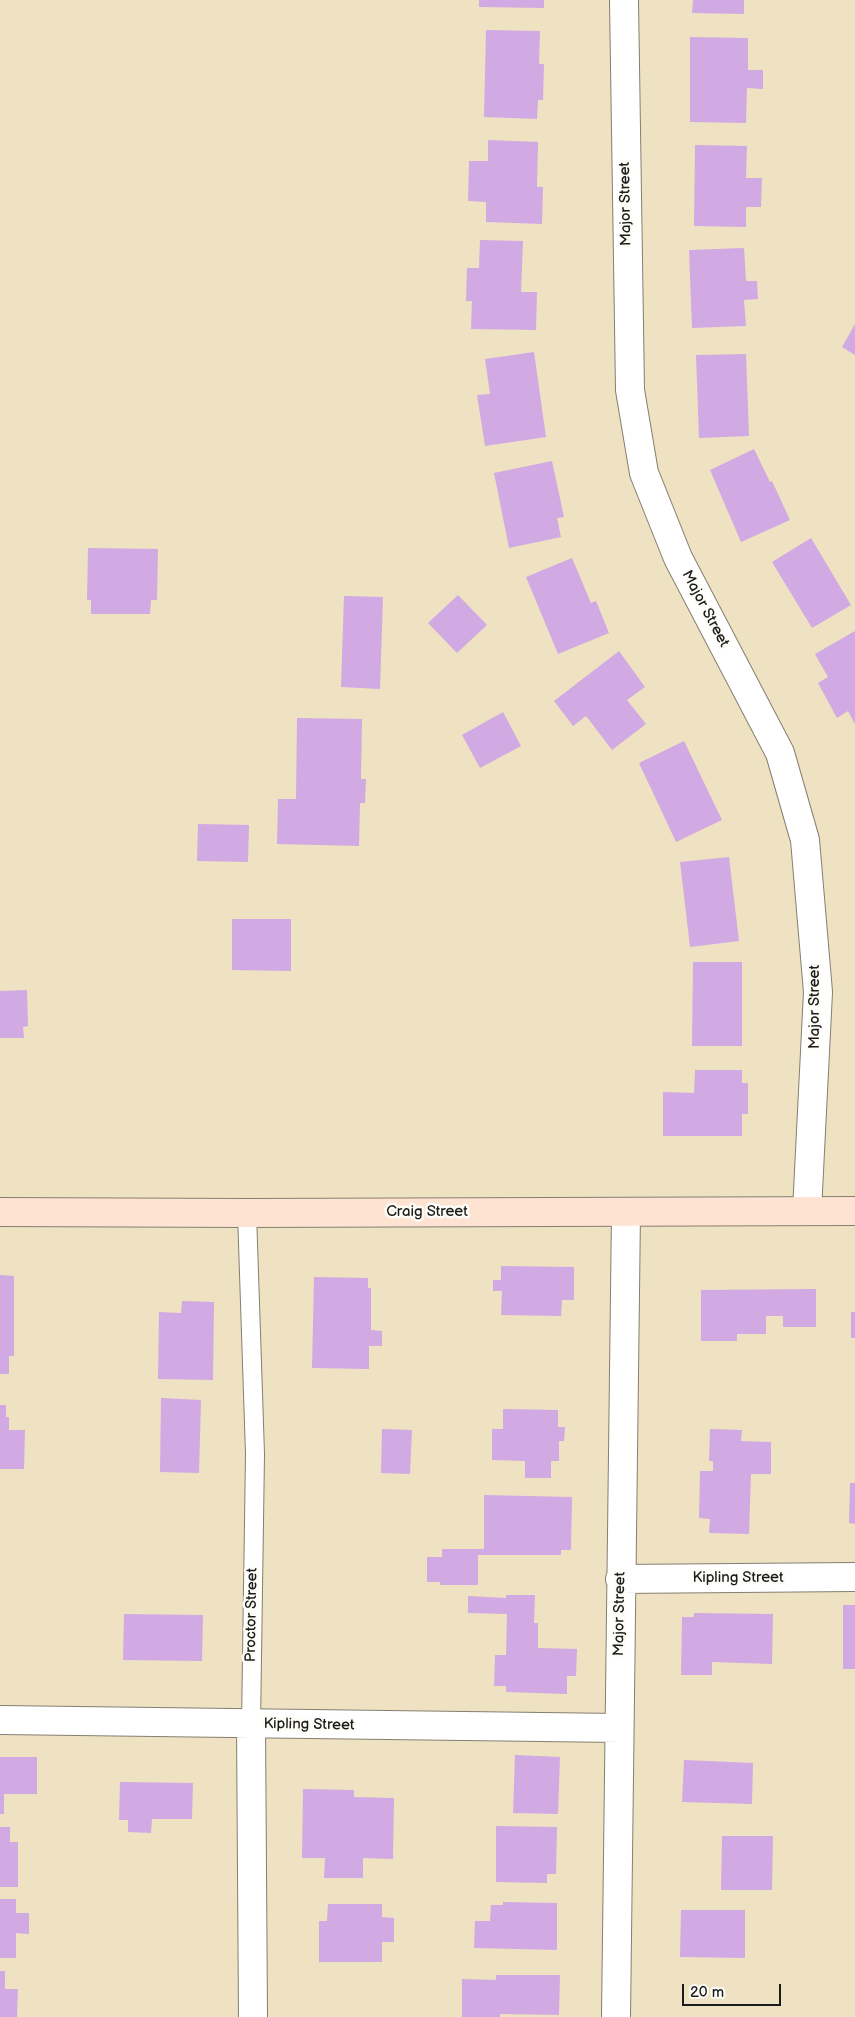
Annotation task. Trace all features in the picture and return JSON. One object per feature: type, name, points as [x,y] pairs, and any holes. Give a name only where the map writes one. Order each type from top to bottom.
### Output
[{"type":"street","name":"Major Street","points":[[624,0],[630,390],[644,473],[678,558],[780,753],[805,840],[818,992],[807,1211]]},
{"type":"street","name":"Craig Street","points":[[0,1212],[247,1214],[855,1211]]},
{"type":"street","name":"Major Street","points":[[616,2017],[626,1212]]},
{"type":"street","name":"Kipling Street","points":[[620,1579],[855,1578]]},
{"type":"street","name":"Kipling Street","points":[[0,1720],[619,1728]]},
{"type":"street","name":"Proctor Street","points":[[251,1724],[253,2017]]},
{"type":"lane","name":"Proctor Street","points":[[247,1214],[255,1454],[251,1724]]},
{"type":"building","points":[[479,0],[544,0],[544,8],[479,7]]},
{"type":"building","points":[[693,0],[744,0],[744,14],[692,13]]},
{"type":"building","points":[[486,30],[540,31],[539,64],[544,64],[543,100],[538,100],[537,119],[484,117]]},
{"type":"building","points":[[690,37],[748,38],[748,70],[763,70],[763,89],[747,88],[746,123],[690,122]]},
{"type":"building","points":[[488,140],[538,142],[537,187],[543,187],[542,224],[486,222],[486,202],[468,201],[469,161],[488,161]]},
{"type":"building","points":[[695,145],[747,146],[746,178],[762,178],[761,207],[746,207],[746,227],[694,226]]},
{"type":"building","points":[[480,240],[523,241],[521,292],[537,292],[536,330],[471,329],[472,301],[466,301],[467,268],[479,268]]},
{"type":"building","points":[[744,248],[746,281],[757,281],[758,299],[744,300],[746,326],[692,328],[689,250]]},
{"type":"building","points":[[855,324],[855,355],[842,347]]},
{"type":"building","points":[[534,352],[546,437],[485,446],[477,395],[490,394],[485,359]]},
{"type":"building","points":[[746,354],[749,436],[699,438],[696,355]]},
{"type":"building","points":[[754,449],[770,482],[772,481],[790,520],[741,542],[710,470]]},
{"type":"building","points":[[552,461],[564,517],[557,518],[561,537],[509,548],[494,473]]},
{"type":"building","points":[[811,538],[851,605],[812,628],[772,562]]},
{"type":"building","points":[[88,548],[158,549],[157,600],[151,600],[150,614],[91,614],[91,600],[87,600]]},
{"type":"building","points":[[572,558],[591,603],[596,601],[609,633],[558,654],[526,577]]},
{"type":"building","points":[[458,595],[487,625],[457,653],[428,623]]},
{"type":"building","points":[[344,596],[383,597],[380,689],[341,687]]},
{"type":"building","points":[[855,631],[855,724],[848,711],[837,718],[818,683],[828,677],[815,654]]},
{"type":"building","points":[[619,651],[645,687],[627,700],[646,724],[612,750],[586,716],[573,726],[554,701]]},
{"type":"building","points":[[503,712],[521,746],[480,768],[462,735]]},
{"type":"building","points":[[297,718],[362,719],[361,779],[366,779],[365,803],[360,803],[359,846],[277,844],[278,799],[296,799]]},
{"type":"building","points":[[684,741],[722,820],[676,842],[639,763]]},
{"type":"building","points":[[198,824],[249,825],[248,862],[197,861]]},
{"type":"building","points":[[729,857],[739,941],[690,947],[680,862]]},
{"type":"building","points":[[232,919],[291,919],[291,971],[232,970]]},
{"type":"building","points":[[693,962],[742,962],[742,1046],[692,1046]]},
{"type":"building","points":[[27,990],[28,1026],[23,1027],[24,1038],[0,1038],[0,991]]},
{"type":"building","points":[[695,1070],[742,1070],[742,1083],[748,1083],[748,1114],[742,1114],[742,1136],[663,1136],[663,1092],[694,1093]]},
{"type":"building","points":[[501,1266],[574,1267],[574,1300],[562,1300],[561,1316],[501,1315],[502,1291],[493,1291],[493,1280],[501,1280]]},
{"type":"building","points":[[0,1275],[14,1276],[14,1356],[9,1356],[9,1374],[0,1374]]},
{"type":"building","points":[[314,1277],[368,1278],[368,1288],[371,1288],[371,1330],[382,1331],[382,1346],[369,1346],[369,1369],[312,1368]]},
{"type":"building","points":[[816,1289],[816,1327],[783,1327],[783,1316],[766,1316],[766,1334],[737,1334],[737,1341],[701,1341],[701,1290]]},
{"type":"building","points":[[182,1301],[214,1302],[213,1380],[158,1379],[159,1312],[181,1313]]},
{"type":"building","points":[[851,1312],[855,1312],[855,1338],[851,1338]]},
{"type":"building","points":[[161,1398],[201,1400],[199,1473],[160,1472]]},
{"type":"building","points":[[0,1405],[6,1405],[6,1417],[9,1417],[9,1430],[25,1430],[24,1469],[0,1469]]},
{"type":"building","points":[[503,1409],[558,1410],[558,1427],[565,1427],[564,1441],[559,1441],[559,1461],[551,1461],[551,1478],[525,1478],[525,1461],[492,1460],[492,1429],[503,1429]]},
{"type":"building","points":[[382,1429],[412,1430],[410,1474],[381,1473]]},
{"type":"building","points":[[710,1429],[742,1430],[741,1441],[771,1442],[771,1474],[751,1474],[749,1534],[709,1533],[710,1519],[699,1518],[700,1471],[713,1471],[713,1461],[709,1461]]},
{"type":"building","points":[[850,1483],[855,1483],[855,1524],[849,1523]]},
{"type":"building","points":[[484,1495],[572,1497],[571,1550],[561,1550],[561,1555],[478,1555],[478,1585],[440,1585],[440,1582],[427,1582],[427,1557],[442,1557],[442,1549],[484,1549]]},
{"type":"building","points":[[506,1595],[535,1595],[534,1623],[538,1623],[538,1648],[577,1649],[576,1676],[567,1676],[567,1694],[506,1692],[506,1686],[494,1686],[495,1655],[506,1655],[507,1614],[468,1613],[468,1596],[506,1598]]},
{"type":"building","points":[[843,1605],[855,1605],[855,1669],[843,1669]]},
{"type":"building","points":[[694,1613],[773,1614],[772,1664],[712,1662],[712,1675],[681,1675],[682,1617],[694,1617]]},
{"type":"building","points":[[124,1614],[203,1615],[202,1661],[123,1660]]},
{"type":"building","points":[[515,1755],[560,1757],[558,1814],[513,1813]]},
{"type":"building","points":[[0,1757],[37,1757],[37,1794],[4,1794],[4,1814],[0,1814]]},
{"type":"building","points":[[684,1760],[753,1763],[752,1804],[682,1802]]},
{"type":"building","points":[[120,1782],[193,1783],[192,1819],[152,1819],[151,1833],[128,1832],[128,1820],[119,1820]]},
{"type":"building","points":[[303,1789],[354,1790],[354,1797],[394,1798],[393,1859],[363,1858],[363,1878],[324,1878],[325,1858],[302,1858]]},
{"type":"building","points":[[496,1826],[557,1827],[556,1874],[547,1874],[547,1883],[496,1882]]},
{"type":"building","points":[[0,1827],[10,1827],[10,1842],[18,1842],[18,1887],[0,1887]]},
{"type":"building","points":[[722,1836],[773,1836],[772,1890],[721,1890]]},
{"type":"building","points":[[0,1899],[16,1899],[16,1913],[29,1913],[29,1934],[16,1933],[16,1958],[0,1958]]},
{"type":"building","points":[[503,1902],[557,1903],[557,1950],[474,1948],[475,1921],[490,1921],[491,1905],[503,1905]]},
{"type":"building","points":[[328,1904],[382,1904],[382,1917],[394,1918],[394,1942],[382,1942],[382,1962],[319,1962],[319,1921],[327,1921]]},
{"type":"building","points":[[681,1910],[745,1910],[745,1958],[680,1957]]},
{"type":"building","points":[[0,1971],[5,1971],[5,1989],[18,1989],[17,2017],[0,2017]]},
{"type":"building","points":[[496,1975],[560,1975],[559,2015],[500,2014],[500,2017],[462,2017],[462,1979],[496,1980]]}]
